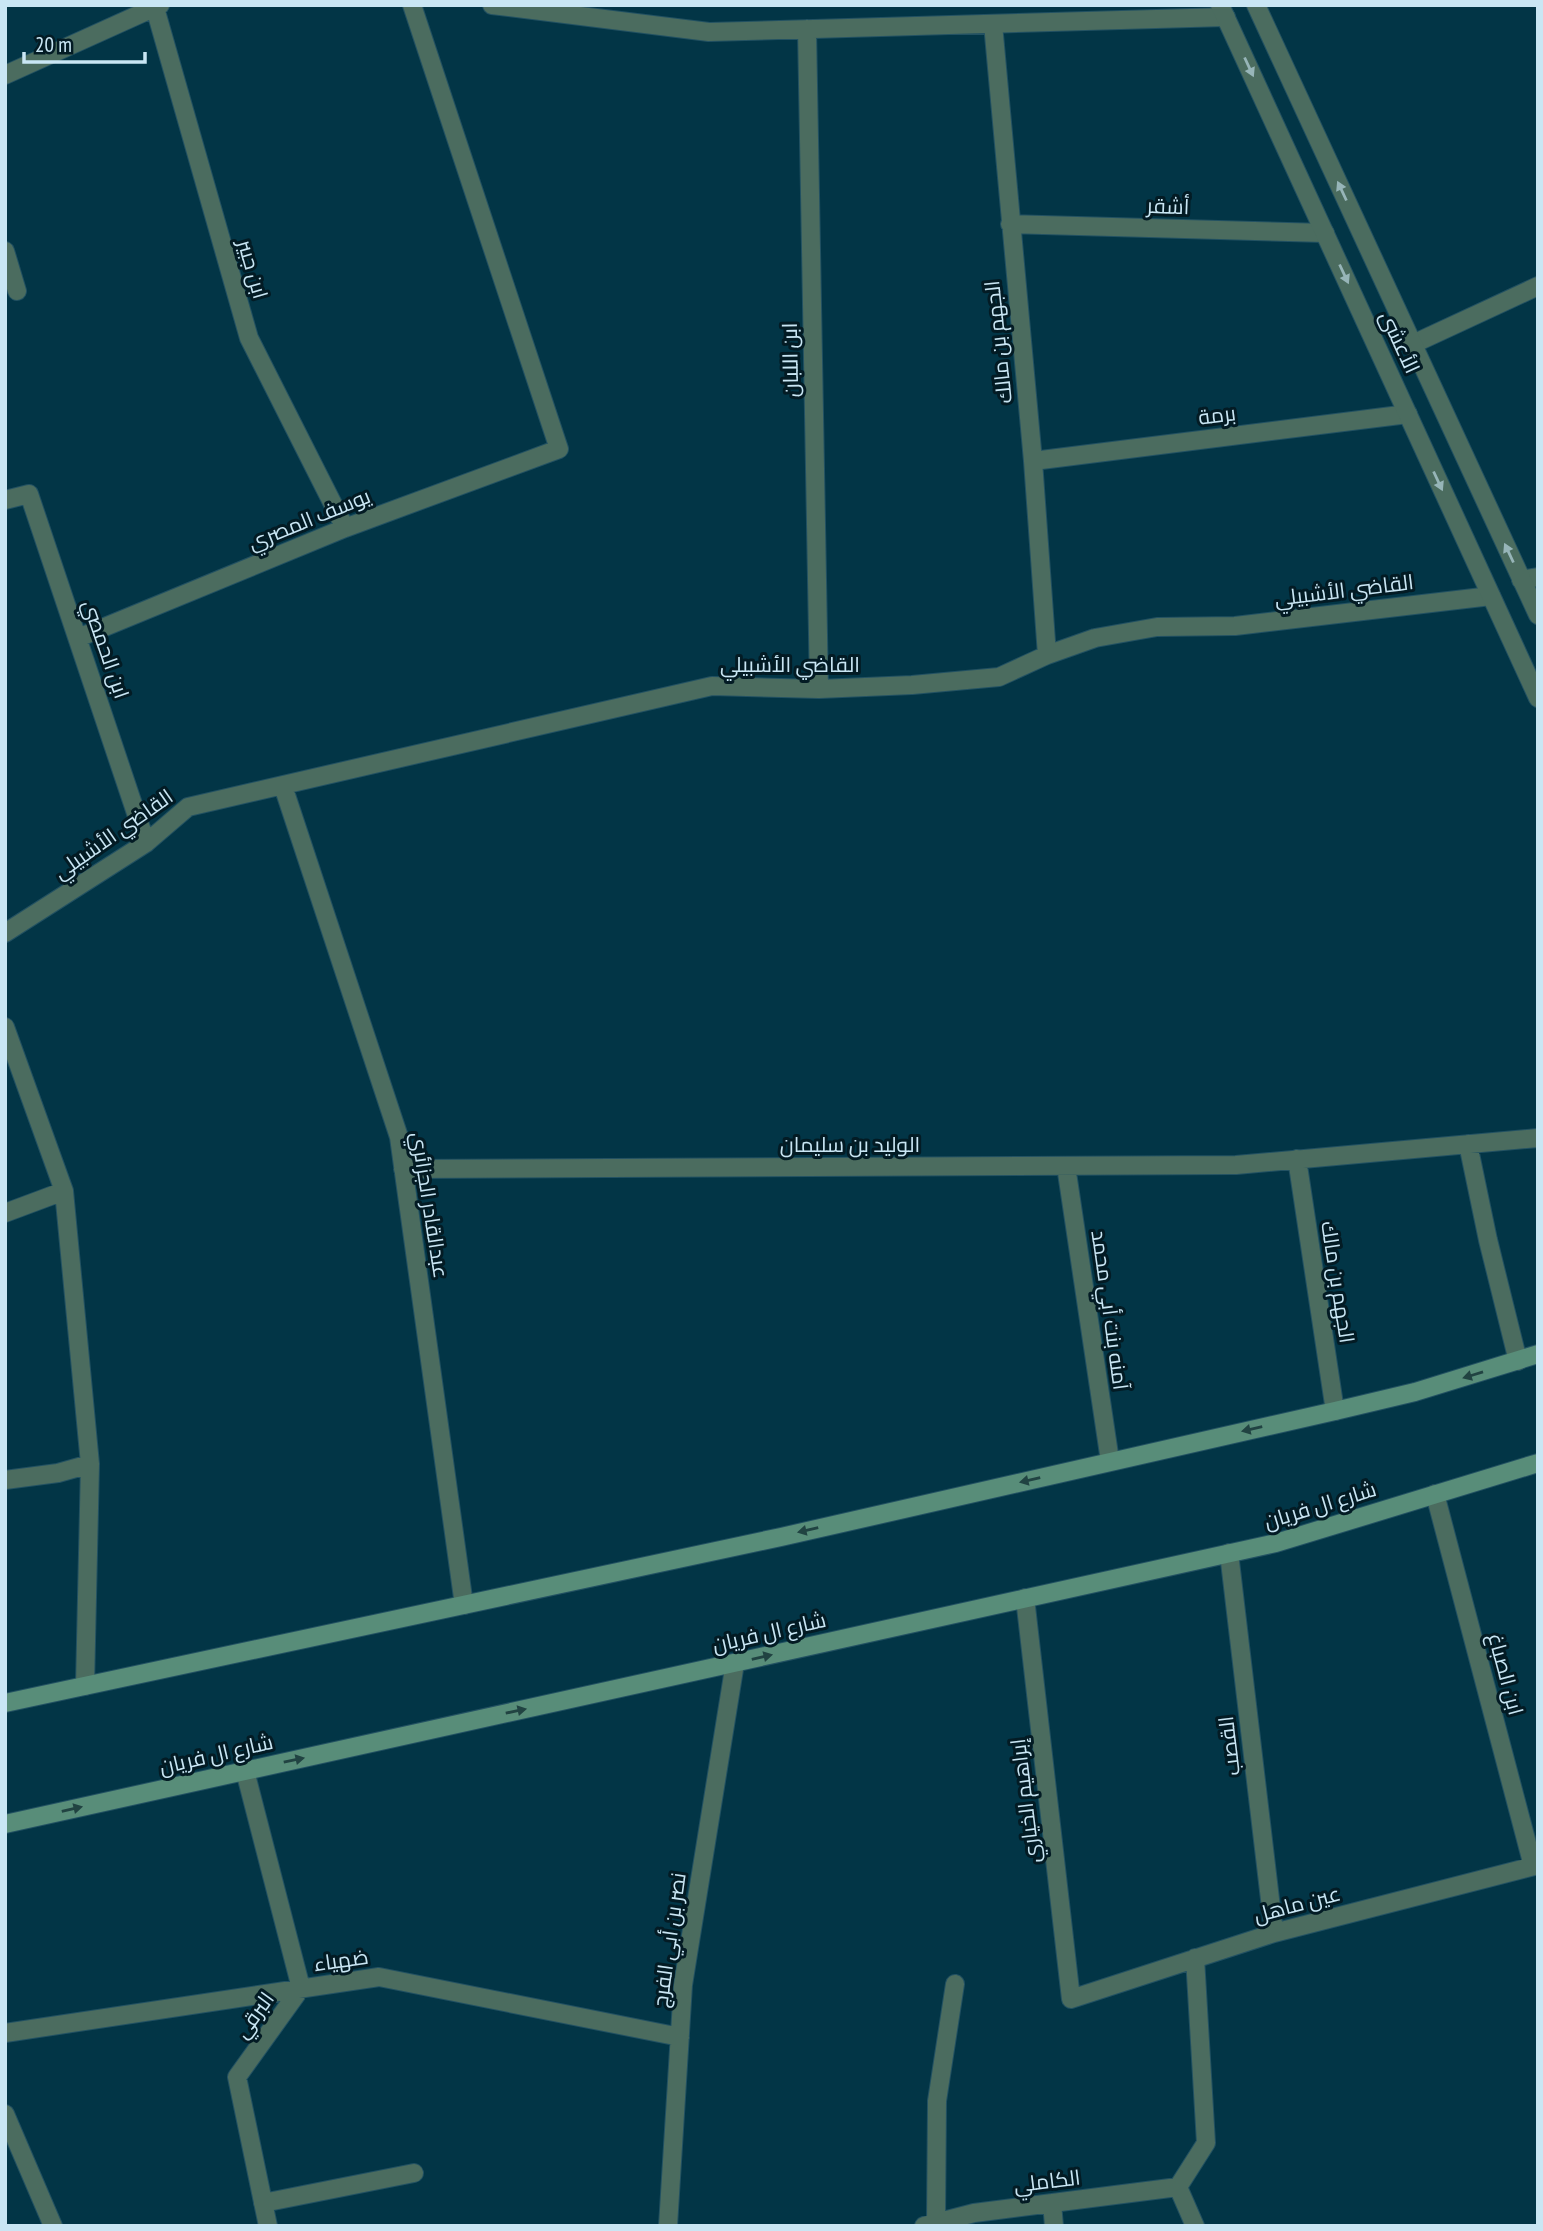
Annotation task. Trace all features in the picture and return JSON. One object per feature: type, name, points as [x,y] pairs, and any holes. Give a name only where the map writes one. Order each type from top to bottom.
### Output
[{"type":"main road","points":[[5,1703],[768,1539],[1335,1411],[1415,1392],[1538,1354]]},
{"type":"main road","name":"شارع ال فريان","points":[[5,1824],[1276,1543],[1538,1463]]},
{"type":"street","name":"يوسف المصري","points":[[78,638],[345,528],[559,449],[411,5]]},
{"type":"street","points":[[492,5],[709,32],[993,24],[1223,11]]},
{"type":"street","name":"الأعشى","points":[[1256,5],[1413,344],[1530,578],[1538,615]]},
{"type":"street","points":[[5,75],[158,7]]},
{"type":"street","name":"ابن جبير","points":[[158,7],[249,338],[345,528]]},
{"type":"street","name":"الأعشى","points":[[1223,11],[1538,698]]},
{"type":"street","name":"الجهم بن مالك","points":[[993,24],[1047,655]]},
{"type":"street","name":"ابن اللبان","points":[[807,29],[818,689]]},
{"type":"street","name":"أشقر","points":[[1010,224],[1325,233]]},
{"type":"street","points":[[5,251],[17,290]]},
{"type":"street","points":[[1413,344],[1538,286]]},
{"type":"street","name":"برمة","points":[[1032,461],[1408,414]]},
{"type":"street","name":"ابن الحمصي","points":[[5,500],[29,494],[146,843]]},
{"type":"street","name":"القاضي الأشبيلي","points":[[5,933],[146,843],[188,807],[712,686],[818,689],[912,685],[999,677],[1047,655],[1095,638],[1157,627],[1235,626],[1491,596]]},
{"type":"street","name":"عبدالقادر الجزائري","points":[[283,786],[399,1137],[464,1605]]},
{"type":"street","points":[[5,1027],[64,1191],[90,1464],[85,1686]]},
{"type":"street","name":"الوليد بن سليمان","points":[[403,1169],[1237,1165],[1538,1138]]},
{"type":"street","points":[[1468,1144],[1518,1361]]},
{"type":"street","name":"الجهم بن مالك","points":[[1297,1159],[1335,1411]]},
{"type":"street","name":"آمنه بنت أبي محمد","points":[[1066,1166],[1110,1461]]},
{"type":"street","points":[[5,1213],[64,1191]]},
{"type":"street","points":[[5,1480],[58,1473],[90,1464]]},
{"type":"street","name":"ابن الصباغ","points":[[1435,1494],[1535,1865]]},
{"type":"street","name":"القصب","points":[[1229,1553],[1274,1933]]},
{"type":"street","name":"إبراهيم الخياري","points":[[1025,1598],[1071,1999]]},
{"type":"street","name":"نصر بن أبي الفرج","points":[[668,2226],[683,1985],[735,1663]]},
{"type":"street","name":"البرقي","points":[[245,1771],[301,1988],[237,2077],[268,2226]]},
{"type":"street","name":"عين ماهل","points":[[1071,1999],[1274,1933],[1535,1865]]},
{"type":"street","points":[[1195,1958],[1206,2143],[1178,2187],[1195,2226]]},
{"type":"street","name":"ضهياء","points":[[5,2033],[379,1977],[680,2037]]},
{"type":"street","points":[[930,2224],[937,2101],[955,1983]]},
{"type":"street","points":[[5,2114],[13,2152],[53,2226]]},
{"type":"street","points":[[263,2203],[414,2173]]},
{"type":"street","name":"الكاملي","points":[[930,2224],[974,2213],[1178,2187]]},
{"type":"street","points":[[1052,2203],[1054,2226]]}]
